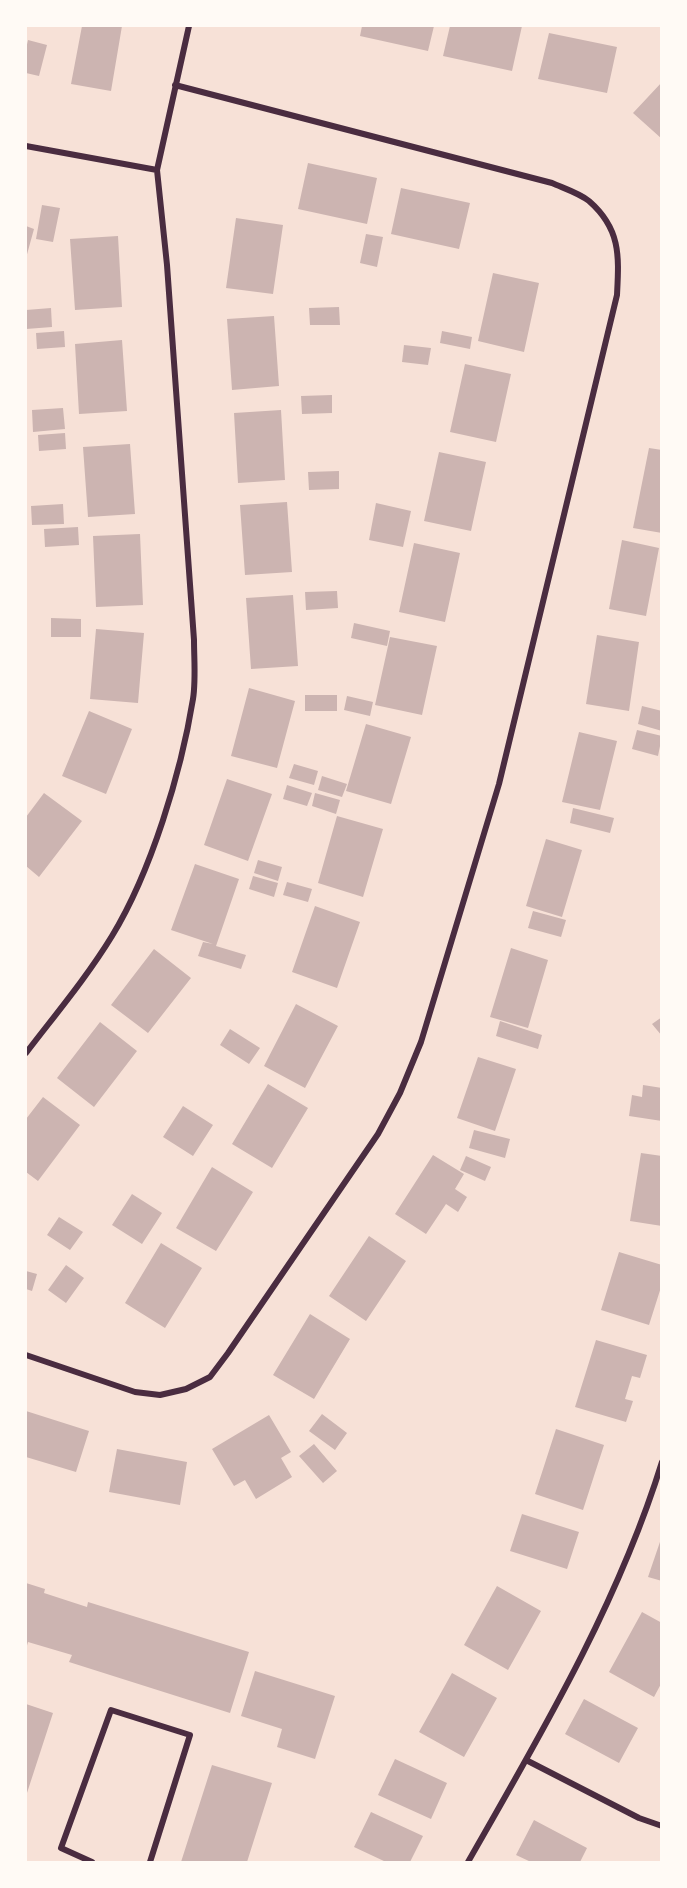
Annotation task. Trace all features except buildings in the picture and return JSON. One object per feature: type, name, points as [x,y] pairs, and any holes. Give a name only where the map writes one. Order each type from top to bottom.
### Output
[{"type":"street","points":[[26,1053],[79,984],[112,935],[138,885],[162,823],[180,758],[193,698],[194,640],[167,265],[157,170],[189,26]]},
{"type":"street","points":[[26,1355],[135,1392],[160,1395],[186,1389],[210,1377],[371,1143],[400,1093],[421,1042],[499,784],[617,295],[618,261],[612,228],[588,200],[552,183],[175,84]]},
{"type":"street","points":[[26,146],[157,170]]},
{"type":"street","points":[[468,1863],[602,1617],[662,1462]]},
{"type":"street","points":[[654,1487],[662,1490]]},
{"type":"street","points":[[92,1863],[61,1848],[111,1710],[190,1735],[150,1863]]},
{"type":"street","points":[[526,1760],[639,1818],[662,1826]]}]
